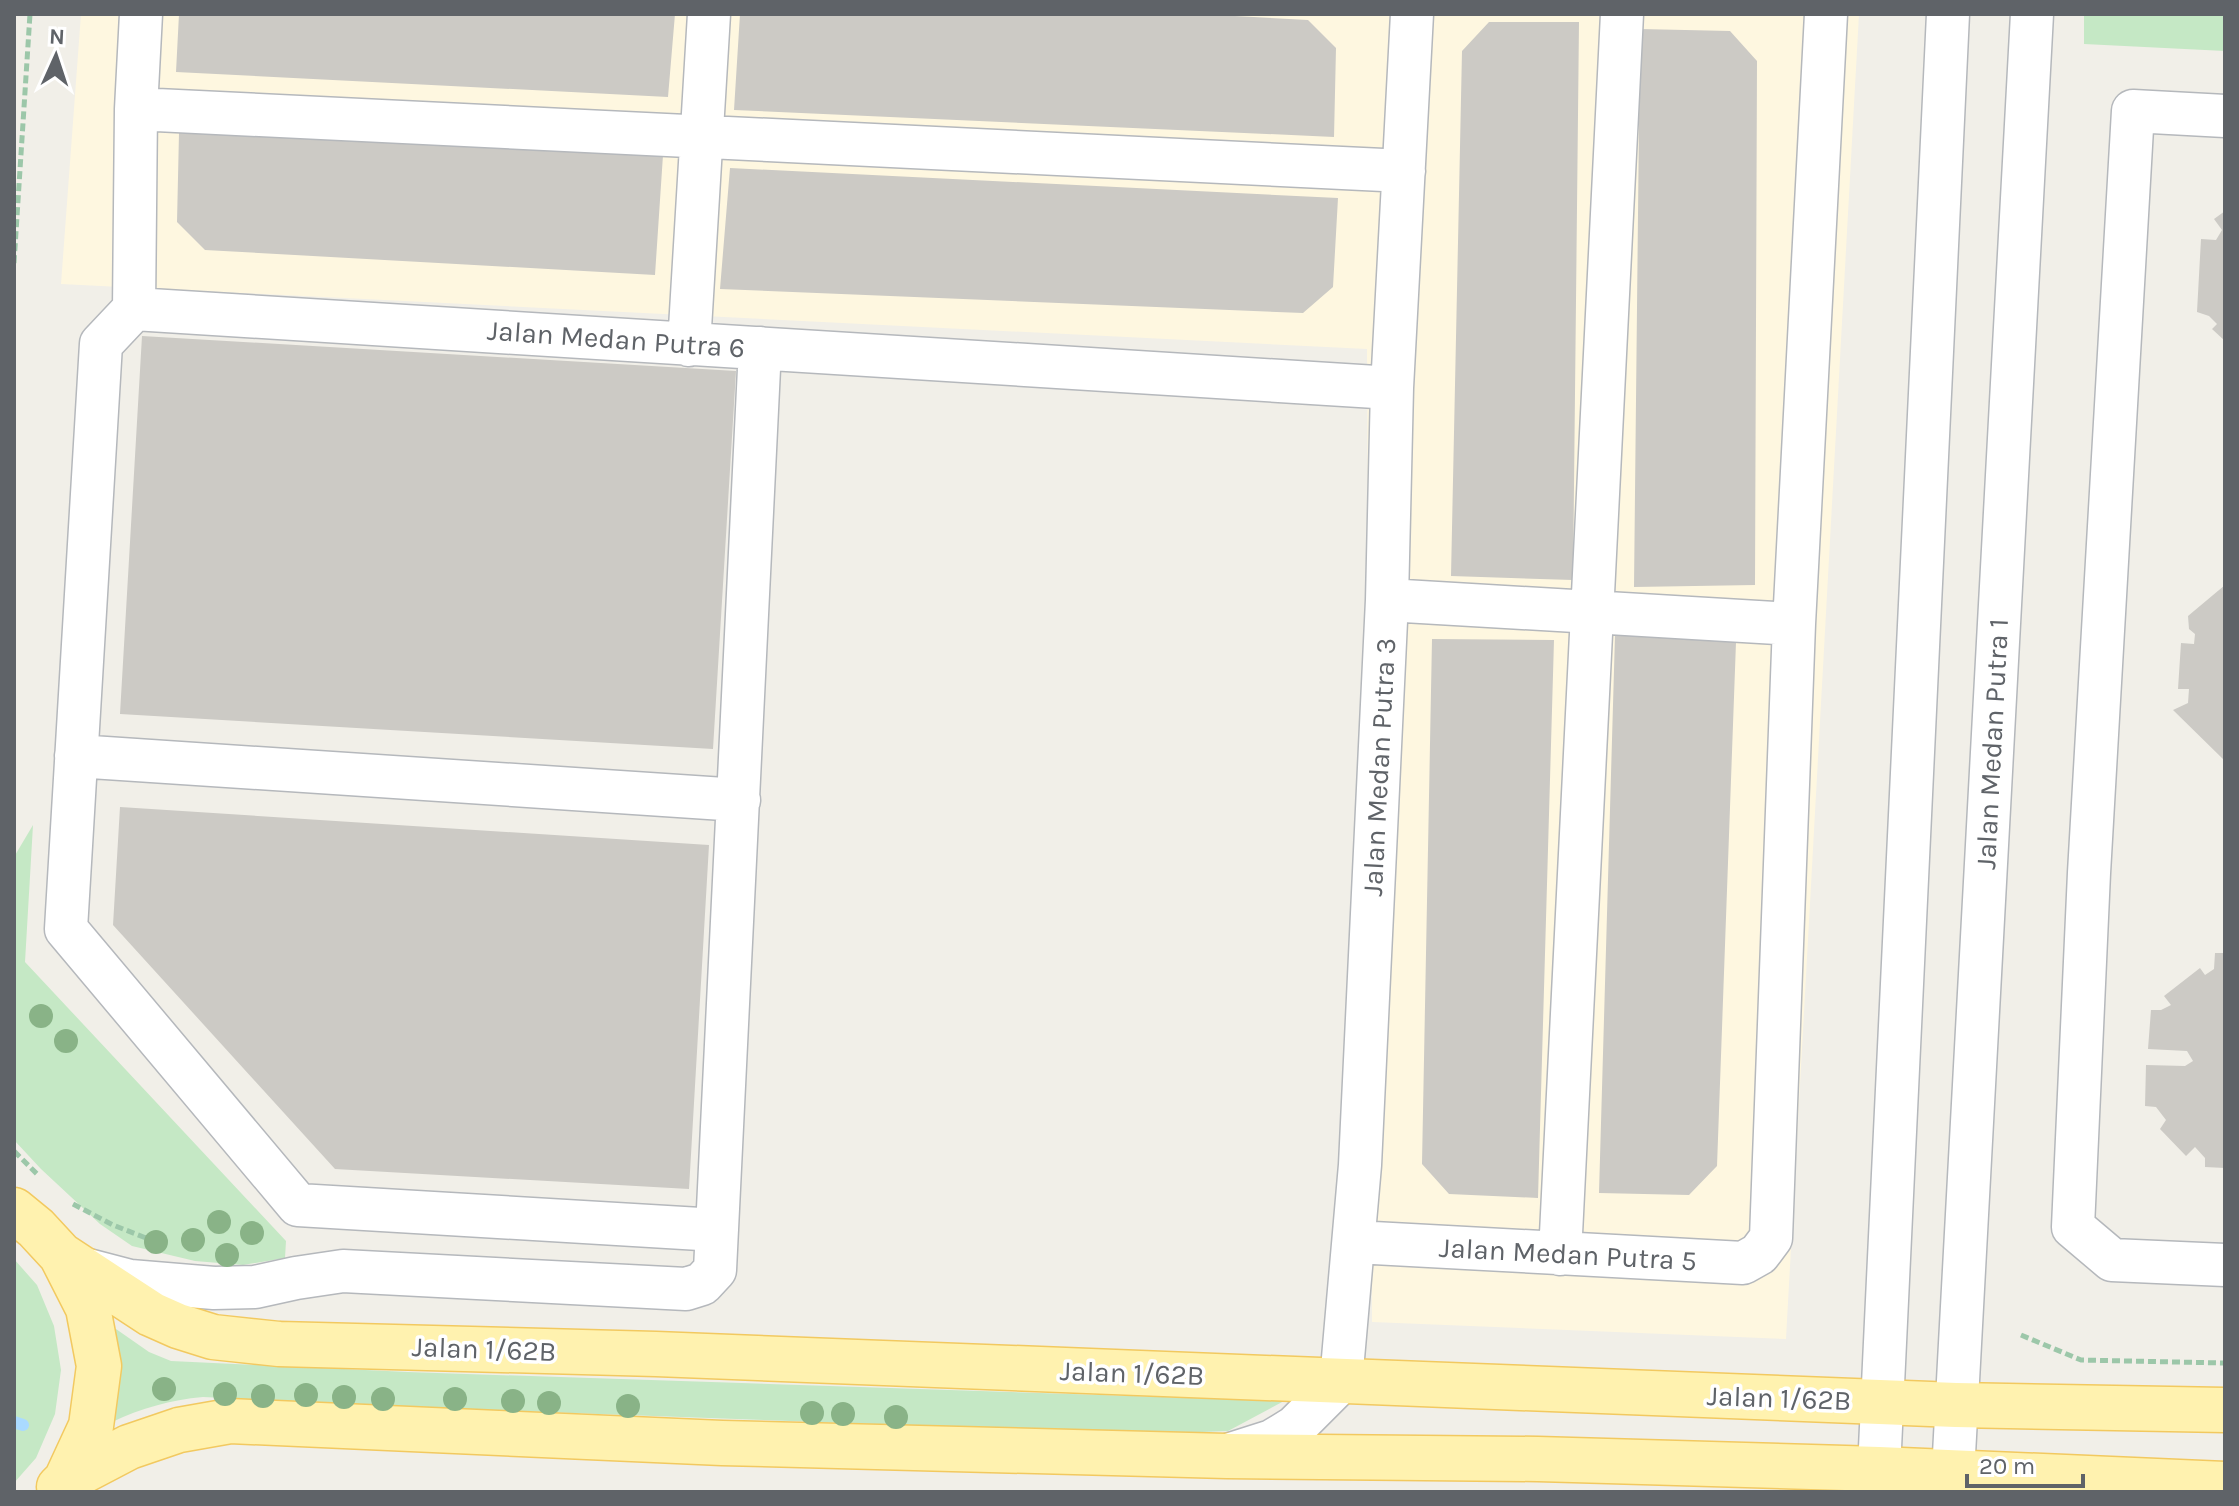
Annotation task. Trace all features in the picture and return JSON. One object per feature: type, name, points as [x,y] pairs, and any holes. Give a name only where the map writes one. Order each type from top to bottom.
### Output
[{"type":"main road","points":[[28,1195],[36,1228],[72,1262],[88,1308],[99,1366],[91,1426],[60,1486]]},
{"type":"main road","name":"Jalan 1/62B","points":[[72,1262],[151,1314],[213,1337],[248,1341],[1956,1405],[2225,1410]]},
{"type":"main road","points":[[60,1486],[129,1447],[179,1430],[230,1421],[722,1443],[1227,1456],[1538,1459],[1879,1469],[2225,1484]]},
{"type":"street","points":[[141,14],[136,109],[134,309],[101,344],[66,929],[298,1205],[717,1230]]},
{"type":"street","points":[[689,345],[709,14]]},
{"type":"street","name":"Jalan Medan Putra 3","points":[[1341,1381],[1355,1242],[1387,600],[1392,388],[1412,14]]},
{"type":"street","points":[[1560,1254],[1622,14]]},
{"type":"street","points":[[1387,600],[1794,624],[1826,14]]},
{"type":"street","points":[[1879,1469],[1948,14]]},
{"type":"street","name":"Jalan Medan Putra 1","points":[[1953,1473],[2032,14]]},
{"type":"street","points":[[136,109],[1404,171]]},
{"type":"street","points":[[2225,116],[2133,111],[2090,858],[2073,1227],[2112,1260],[2225,1265]]},
{"type":"street","name":"Jalan Medan Putra 6","points":[[134,309],[1392,388]]},
{"type":"street","points":[[72,1262],[130,1281],[214,1288],[255,1287],[343,1271],[686,1289],[702,1284],[715,1270],[760,348]]},
{"type":"street","name":"Jalan Medan Putra 5","points":[[1355,1242],[1743,1263],[1759,1254],[1771,1238],[1794,624]]},
{"type":"street","points":[[76,756],[739,800]]},
{"type":"street","points":[[1227,1456],[1272,1441],[1295,1427],[1341,1381]]},
{"type":"path","points":[[14,263],[30,14]]},
{"type":"path","points":[[14,1151],[28,1195]]},
{"type":"path","points":[[62,1199],[113,1225],[162,1244]]},
{"type":"path","points":[[2021,1335],[2081,1360],[2225,1363]]},
{"type":"shaded area","points":[[81,14],[1859,14],[1786,1339],[1372,1322],[1367,349],[61,284]]},
{"type":"green space","points":[[2084,14],[2225,14],[2225,51],[2084,44]]},
{"type":"green space","points":[[33,825],[25,962],[286,1241],[285,1258],[243,1265],[195,1261],[132,1246],[100,1224],[14,1140],[14,857]]},
{"type":"green space","points":[[14,1259],[37,1285],[54,1326],[61,1370],[55,1414],[36,1458],[14,1483]]},
{"type":"green space","points":[[116,1329],[149,1352],[171,1361],[408,1372],[1284,1401],[1228,1431],[1151,1434],[203,1397],[156,1405],[112,1422]]},
{"type":"building","points":[[179,14],[675,14],[668,97],[176,72]]},
{"type":"building","points":[[740,14],[1198,14],[1308,20],[1336,48],[1334,137],[734,110]]},
{"type":"building","points":[[1489,22],[1579,22],[1573,580],[1451,576],[1462,51]]},
{"type":"building","points":[[1640,29],[1730,31],[1757,61],[1755,585],[1634,587]]},
{"type":"building","points":[[179,133],[663,155],[655,275],[205,250],[177,222]]},
{"type":"building","points":[[730,168],[1338,198],[1333,287],[1303,313],[720,289]]},
{"type":"building","points":[[2225,211],[2225,341],[2212,329],[2217,324],[2209,316],[2197,312],[2201,239],[2216,240],[2222,230],[2214,219]]},
{"type":"building","points":[[142,336],[736,371],[713,749],[120,714]]},
{"type":"building","points":[[2225,585],[2225,761],[2173,710],[2188,703],[2189,689],[2178,689],[2181,643],[2194,644],[2195,634],[2189,629],[2188,616]]},
{"type":"building","points":[[1615,635],[1736,642],[1717,1166],[1689,1195],[1599,1193]]},
{"type":"building","points":[[1432,639],[1554,640],[1538,1198],[1449,1194],[1422,1164]]},
{"type":"building","points":[[120,807],[709,845],[689,1189],[335,1169],[113,925]]},
{"type":"building","points":[[2215,953],[2225,953],[2225,1168],[2205,1167],[2205,1158],[2195,1147],[2186,1156],[2160,1129],[2166,1120],[2156,1107],[2145,1106],[2146,1065],[2185,1066],[2193,1061],[2187,1051],[2148,1049],[2151,1010],[2161,1010],[2171,1005],[2164,996],[2200,968],[2205,975],[2214,969]]},
{"type":"waterway","points":[[14,1422],[23,1425]]}]
